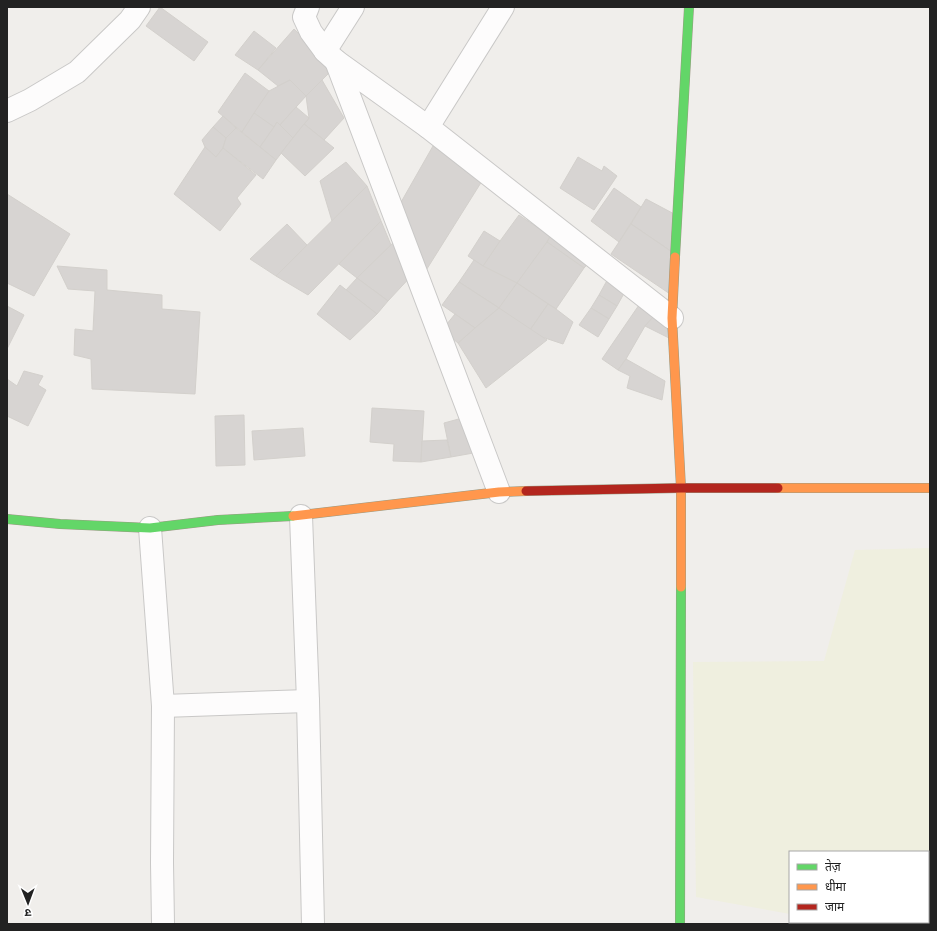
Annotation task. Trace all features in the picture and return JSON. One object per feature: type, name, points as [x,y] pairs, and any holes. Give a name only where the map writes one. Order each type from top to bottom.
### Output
[{"type":"street","points":[[7,111],[30,100],[76,72],[130,20],[139,7]]},
{"type":"street","points":[[308,7],[304,17],[311,32],[331,56],[428,127],[672,318]]},
{"type":"street","points":[[354,7],[331,56],[499,492]]},
{"type":"street","points":[[428,127],[503,7]]},
{"type":"street","points":[[680,924],[681,488],[672,318],[689,7]]},
{"type":"street","points":[[7,519],[60,524],[150,528],[218,520],[301,516],[499,492],[681,488],[930,488]]},
{"type":"street","points":[[301,516],[308,701],[313,924]]},
{"type":"street","points":[[150,528],[163,706],[163,924]]},
{"type":"street","points":[[163,706],[308,701]]},
{"type":"green space","points":[[930,548],[930,924],[842,923],[929,923],[929,851],[789,851],[789,914],[696,897],[693,662],[824,661],[855,550]]},
{"type":"building","points":[[160,7],[208,42],[194,61],[146,26]]},
{"type":"building","points":[[294,29],[324,58],[328,74],[306,96],[290,80],[278,86],[258,70]]},
{"type":"building","points":[[254,31],[276,48],[258,70],[235,55]]},
{"type":"building","points":[[245,73],[269,91],[242,132],[218,112]]},
{"type":"building","points":[[290,80],[306,96],[280,125],[277,122],[274,127],[254,113],[269,91]]},
{"type":"building","points":[[322,80],[344,118],[324,140],[304,124],[309,118],[306,96]]},
{"type":"building","points":[[296,107],[309,118],[293,138],[280,125]]},
{"type":"building","points":[[254,113],[274,127],[260,147],[242,132]]},
{"type":"building","points":[[223,116],[236,128],[226,138],[213,127]]},
{"type":"building","points":[[277,122],[293,138],[276,160],[260,147]]},
{"type":"building","points":[[304,124],[334,148],[305,176],[281,153]]},
{"type":"building","points":[[213,127],[226,138],[223,148],[216,157],[205,147],[202,140]]},
{"type":"building","points":[[236,128],[276,160],[263,179],[223,148],[226,138]]},
{"type":"building","points":[[433,146],[482,181],[425,272],[396,211]]},
{"type":"building","points":[[205,147],[216,157],[223,148],[256,175],[237,198],[241,204],[220,231],[174,194]]},
{"type":"building","points":[[578,157],[602,171],[604,166],[617,176],[594,210],[560,188]]},
{"type":"building","points":[[346,162],[367,186],[332,221],[320,181]]},
{"type":"building","points":[[367,186],[381,221],[308,295],[276,276]]},
{"type":"building","points":[[614,188],[641,207],[619,242],[591,221]]},
{"type":"building","points":[[7,194],[70,234],[34,296],[7,283]]},
{"type":"building","points":[[646,199],[678,216],[675,254],[631,224]]},
{"type":"building","points":[[519,215],[550,236],[517,283],[483,266]]},
{"type":"building","points":[[381,221],[391,245],[357,278],[339,264]]},
{"type":"building","points":[[287,224],[307,245],[276,276],[250,259]]},
{"type":"building","points":[[631,224],[675,254],[673,296],[611,254]]},
{"type":"building","points":[[556,227],[594,257],[584,268],[547,242]]},
{"type":"building","points":[[484,231],[500,241],[483,266],[468,256]]},
{"type":"building","points":[[397,239],[415,272],[388,301],[357,278]]},
{"type":"building","points":[[547,242],[584,268],[556,309],[517,283]]},
{"type":"building","points":[[474,260],[517,283],[499,308],[459,282]]},
{"type":"building","points":[[57,266],[107,270],[107,290],[162,295],[162,309],[200,312],[195,394],[92,389],[91,359],[74,355],[75,329],[93,331],[95,291],[68,289]]},
{"type":"building","points":[[610,275],[627,288],[617,306],[599,295]]},
{"type":"building","points":[[357,278],[388,301],[377,314],[346,290]]},
{"type":"building","points":[[459,282],[499,308],[475,328],[442,305]]},
{"type":"building","points":[[517,283],[548,304],[530,330],[499,308]]},
{"type":"building","points":[[340,285],[377,314],[350,340],[317,314]]},
{"type":"building","points":[[599,295],[617,306],[609,319],[591,308]]},
{"type":"building","points":[[548,304],[573,322],[563,344],[542,337],[530,330]]},
{"type":"building","points":[[639,305],[655,315],[645,326],[618,370],[602,359]]},
{"type":"building","points":[[7,306],[24,315],[7,349]]},
{"type":"building","points":[[499,308],[547,340],[486,388],[458,343]]},
{"type":"building","points":[[591,308],[609,319],[598,337],[579,325]]},
{"type":"building","points":[[455,314],[475,328],[458,343],[442,330]]},
{"type":"building","points":[[655,315],[672,318],[669,338],[645,326]]},
{"type":"building","points":[[626,359],[665,381],[662,400],[627,388],[630,376],[618,370]]},
{"type":"building","points":[[24,371],[43,376],[38,385],[46,390],[28,426],[7,416],[7,379],[17,386]]},
{"type":"building","points":[[372,408],[424,411],[421,462],[393,461],[394,444],[370,442]]},
{"type":"building","points":[[244,415],[245,465],[216,466],[215,416]]},
{"type":"building","points":[[466,417],[479,452],[451,457],[444,423]]},
{"type":"building","points":[[303,428],[305,456],[254,460],[252,431]]},
{"type":"building","points":[[447,440],[451,457],[421,462],[422,441]]},
{"type":"traffic: fast","points":[[675,257],[689,7]]},
{"type":"traffic: fast","points":[[7,519],[60,524],[150,528],[218,520],[293,516]]},
{"type":"traffic: fast","points":[[680,924],[681,587]]},
{"type":"traffic: slow","points":[[675,257],[672,318],[681,488],[681,587]]},
{"type":"traffic: slow","points":[[778,488],[930,488]]},
{"type":"traffic: slow","points":[[293,516],[499,492],[526,491]]},
{"type":"traffic: jam","points":[[526,491],[778,488]]}]
